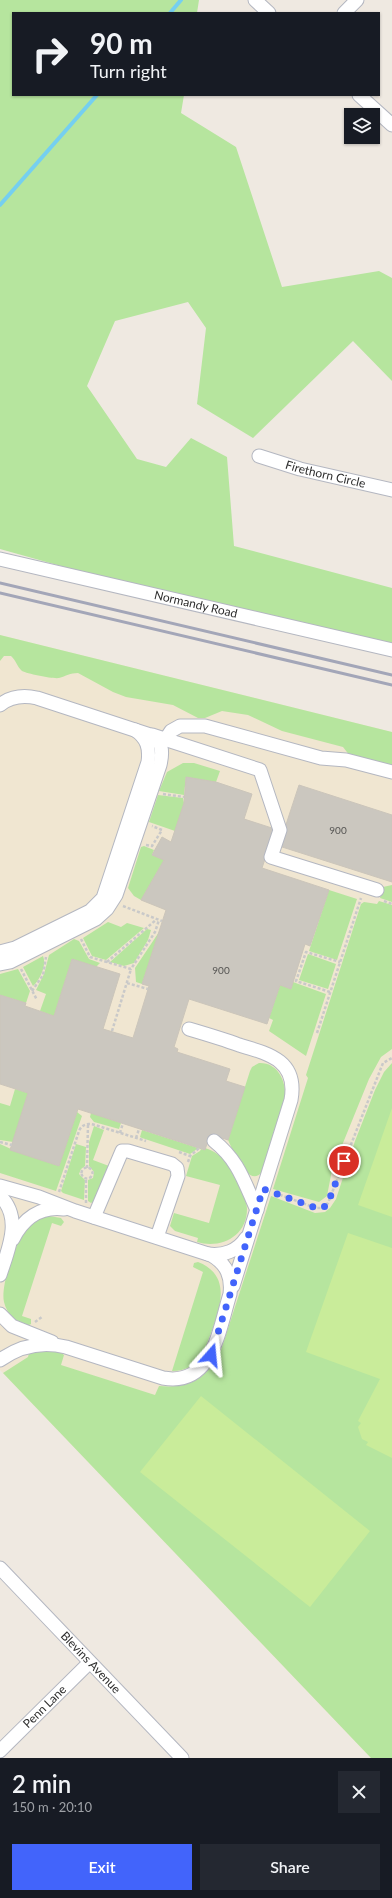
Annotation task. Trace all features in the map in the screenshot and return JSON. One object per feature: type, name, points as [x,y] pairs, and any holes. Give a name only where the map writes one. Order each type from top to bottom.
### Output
[{"type":"street","points":[[255,0],[268,12]]},
{"type":"street","points":[[345,12],[356,0]]},
{"type":"street","points":[[360,96],[392,125]]},
{"type":"street","name":"Firethorn Circle","points":[[259,456],[300,469],[392,490]]},
{"type":"street","name":"Normandy Road","points":[[0,559],[392,650]]},
{"type":"street","points":[[0,705],[14,697],[29,696],[260,770],[280,830],[272,857],[371,888]]},
{"type":"street","points":[[165,740],[171,731],[180,726],[205,726],[320,758],[346,760],[392,772]]},
{"type":"street","points":[[0,952],[15,948],[90,911],[103,898],[148,762],[149,752],[146,740],[134,729]]},
{"type":"street","points":[[0,964],[10,962],[96,919],[112,903],[120,885],[161,760],[162,750],[160,742],[150,735]]},
{"type":"street","points":[[0,1314],[9,1323],[17,1328],[66,1347],[163,1378],[171,1379],[186,1377],[200,1370],[211,1355],[292,1100],[293,1082],[290,1073],[272,1056],[189,1029]]},
{"type":"street","points":[[214,1141],[226,1151],[236,1163],[257,1210]]},
{"type":"street","points":[[94,1217],[122,1151],[128,1151],[172,1164],[178,1168],[178,1176],[157,1238]]},
{"type":"street","points":[[0,1186],[80,1207],[94,1217],[208,1254],[219,1255],[235,1250],[245,1241],[250,1231]]},
{"type":"street","points":[[0,1196],[12,1214],[13,1226],[10,1244],[0,1275]]},
{"type":"street","points":[[10,1244],[21,1226],[34,1214],[52,1208],[80,1207]]},
{"type":"street","points":[[208,1254],[219,1261],[227,1270],[231,1280],[230,1294]]},
{"type":"street","points":[[0,1360],[20,1349],[35,1345],[51,1344],[66,1347]]},
{"type":"street","name":"Blevins Avenue","points":[[0,1568],[89,1663],[182,1758]]},
{"type":"street","name":"Penn Lane","points":[[0,1751],[89,1663]]},
{"type":"path","points":[[156,793],[184,797]]},
{"type":"path","points":[[140,843],[152,846],[162,830],[146,824]]},
{"type":"path","points":[[317,1033],[340,962],[371,888]]},
{"type":"path","points":[[119,904],[159,920]]},
{"type":"path","points":[[106,962],[159,920]]},
{"type":"path","points":[[112,1031],[131,969],[155,932],[159,920]]},
{"type":"path","points":[[79,935],[90,958],[131,969]]},
{"type":"path","points":[[32,991],[43,975],[46,952]]},
{"type":"path","points":[[330,992],[296,981],[306,952],[340,962]]},
{"type":"path","points":[[19,965],[37,1000]]},
{"type":"path","points":[[127,983],[148,989]]},
{"type":"path","points":[[263,1189],[316,1208],[323,1208],[328,1203],[383,1063],[392,1058]]},
{"type":"path","points":[[120,1133],[123,1123]]},
{"type":"path","points":[[80,1207],[86,1179],[92,1174],[90,1169],[87,1168],[88,1124]]},
{"type":"path","points":[[136,1138],[139,1129]]},
{"type":"path","points":[[0,1142],[12,1146]]},
{"type":"path","points":[[186,1168],[190,1156],[199,1148]]},
{"type":"path","points":[[86,1179],[82,1177],[81,1173],[87,1168]]},
{"type":"path","points":[[35,1322],[42,1317]]},
{"type":"shaded area","points":[[0,635],[392,732],[392,1758],[371,1758],[0,1370]]},
{"type":"green space","points":[[0,0],[199,0],[197,12],[12,12],[12,96],[184,96],[181,113],[236,147],[282,287],[379,271],[392,278],[392,381],[353,341],[253,438],[197,404],[206,328],[188,302],[115,321],[87,386],[137,459],[166,467],[191,438],[227,457],[234,546],[392,588],[392,644],[193,603],[0,549]]},
{"type":"green space","points":[[0,635],[392,732],[392,769],[384,763],[378,764],[350,756],[343,747],[282,731],[248,715],[222,711],[205,718],[198,718],[173,705],[126,697],[113,692],[78,673],[56,678],[40,676],[22,671],[11,656],[4,656],[0,661]]},
{"type":"green space","points":[[183,763],[194,763],[220,771],[216,782],[186,777],[184,795],[159,791],[167,772]]},
{"type":"green space","points":[[158,795],[183,798],[184,803],[175,831],[149,822]]},
{"type":"green space","points":[[144,846],[154,850],[152,855],[164,860],[141,900],[134,896],[128,888],[141,847]]},
{"type":"green space","points":[[392,885],[392,902],[380,898],[383,887]]},
{"type":"green space","points":[[329,890],[357,899],[337,960],[309,951]]},
{"type":"green space","points":[[379,901],[392,905],[392,1049],[381,1057],[369,1079],[332,1170],[327,1196],[319,1202],[273,1189],[308,1078],[306,1075],[361,904],[364,902],[377,904]]},
{"type":"green space","points":[[108,922],[121,927],[127,923],[144,928],[106,960],[92,956],[83,938]]},
{"type":"green space","points":[[147,929],[151,930],[148,940],[134,963],[124,966],[110,962]]},
{"type":"green space","points":[[159,932],[142,984],[136,982],[135,968]]},
{"type":"green space","points":[[74,939],[79,941],[89,959],[100,963],[96,967],[72,959],[54,1016],[40,1011],[46,994],[36,990],[44,974],[49,955]]},
{"type":"green space","points":[[308,954],[336,964],[328,989],[299,980]]},
{"type":"green space","points":[[43,956],[44,964],[42,972],[33,986],[23,967]]},
{"type":"green space","points":[[18,969],[30,991],[26,1003],[0,995],[0,974]]},
{"type":"green space","points":[[293,982],[326,994],[306,1056],[269,1031],[273,1020],[269,1018],[280,985],[291,989]]},
{"type":"green space","points":[[259,1063],[271,1066],[280,1074],[283,1080],[285,1099],[262,1172],[257,1176],[251,1176],[246,1172],[237,1159],[228,1140],[250,1071],[252,1067]]},
{"type":"green space","points":[[392,1063],[392,1758],[371,1758],[3,1373],[28,1357],[29,1353],[47,1350],[57,1351],[64,1355],[61,1365],[155,1395],[159,1386],[180,1386],[197,1380],[210,1368],[221,1350],[271,1196],[315,1213],[325,1212],[330,1208],[336,1199],[355,1141],[375,1090],[384,1072]]},
{"type":"green space","points":[[15,1089],[28,1093],[13,1142],[0,1140],[0,1103],[10,1106]]},
{"type":"green space","points":[[392,1108],[392,1217],[358,1205]]},
{"type":"green space","points":[[77,1112],[82,1116],[56,1191],[0,1173],[0,1144],[11,1150],[59,1166]]},
{"type":"green space","points":[[91,1113],[121,1123],[119,1129],[94,1122],[90,1117]]},
{"type":"green space","points":[[94,1126],[104,1130],[93,1160],[109,1166],[96,1200],[91,1203],[88,1201],[88,1180],[93,1178],[94,1172],[89,1166],[89,1142]]},
{"type":"green space","points":[[142,1130],[198,1148],[190,1154],[140,1137]]},
{"type":"green space","points":[[76,1144],[86,1147],[85,1166],[81,1169],[79,1174],[85,1180],[84,1200],[61,1191]]},
{"type":"green space","points":[[205,1148],[218,1154],[231,1169],[245,1198],[247,1206],[246,1219],[237,1234],[231,1239],[215,1244],[197,1242],[198,1238],[175,1231],[170,1226],[174,1213],[209,1223],[220,1185],[186,1176],[192,1156],[201,1149],[204,1150]]},
{"type":"green space","points":[[49,1216],[61,1218],[64,1222],[61,1226],[52,1223],[22,1316],[31,1319],[31,1324],[27,1326],[16,1320],[5,1307],[3,1294],[7,1274],[10,1262],[24,1231],[33,1222]]},
{"type":"green space","points":[[348,1233],[392,1248],[392,1458],[366,1445],[368,1442],[362,1439],[358,1427],[361,1423],[358,1421],[380,1379],[306,1352]]},
{"type":"green space","points":[[198,1262],[210,1269],[218,1279],[221,1290],[217,1315],[204,1352],[201,1356],[191,1366],[182,1370],[172,1371],[203,1272],[193,1267],[194,1263]]},
{"type":"green space","points":[[201,1396],[370,1531],[310,1607],[140,1472]]},
{"type":"building","points":[[186,777],[216,782],[252,794],[244,819],[275,829],[262,868],[329,890],[310,946],[305,944],[291,989],[280,985],[267,1024],[189,999],[174,1047],[178,1049],[177,1052],[230,1069],[226,1081],[245,1087],[228,1140],[210,1134],[205,1150],[78,1109],[59,1166],[10,1150],[28,1093],[0,1084],[0,995],[26,1003],[25,1006],[54,1016],[72,959],[120,974],[103,1029],[133,1038],[149,986],[142,984],[166,910],[141,900],[164,860],[152,855],[162,837],[171,842],[184,803]]},
{"type":"building","points":[[299,785],[392,815],[392,882],[279,846]]},
{"type":"waterway","points":[[171,12],[181,0]]},
{"type":"waterway","points":[[0,205],[96,96]]},
{"type":"railway","points":[[0,583],[392,675]]},
{"type":"railway","points":[[0,593],[392,685]]},
{"type":"route","points":[[211,1355],[263,1189],[316,1208],[323,1208],[328,1203],[344,1161]]}]
